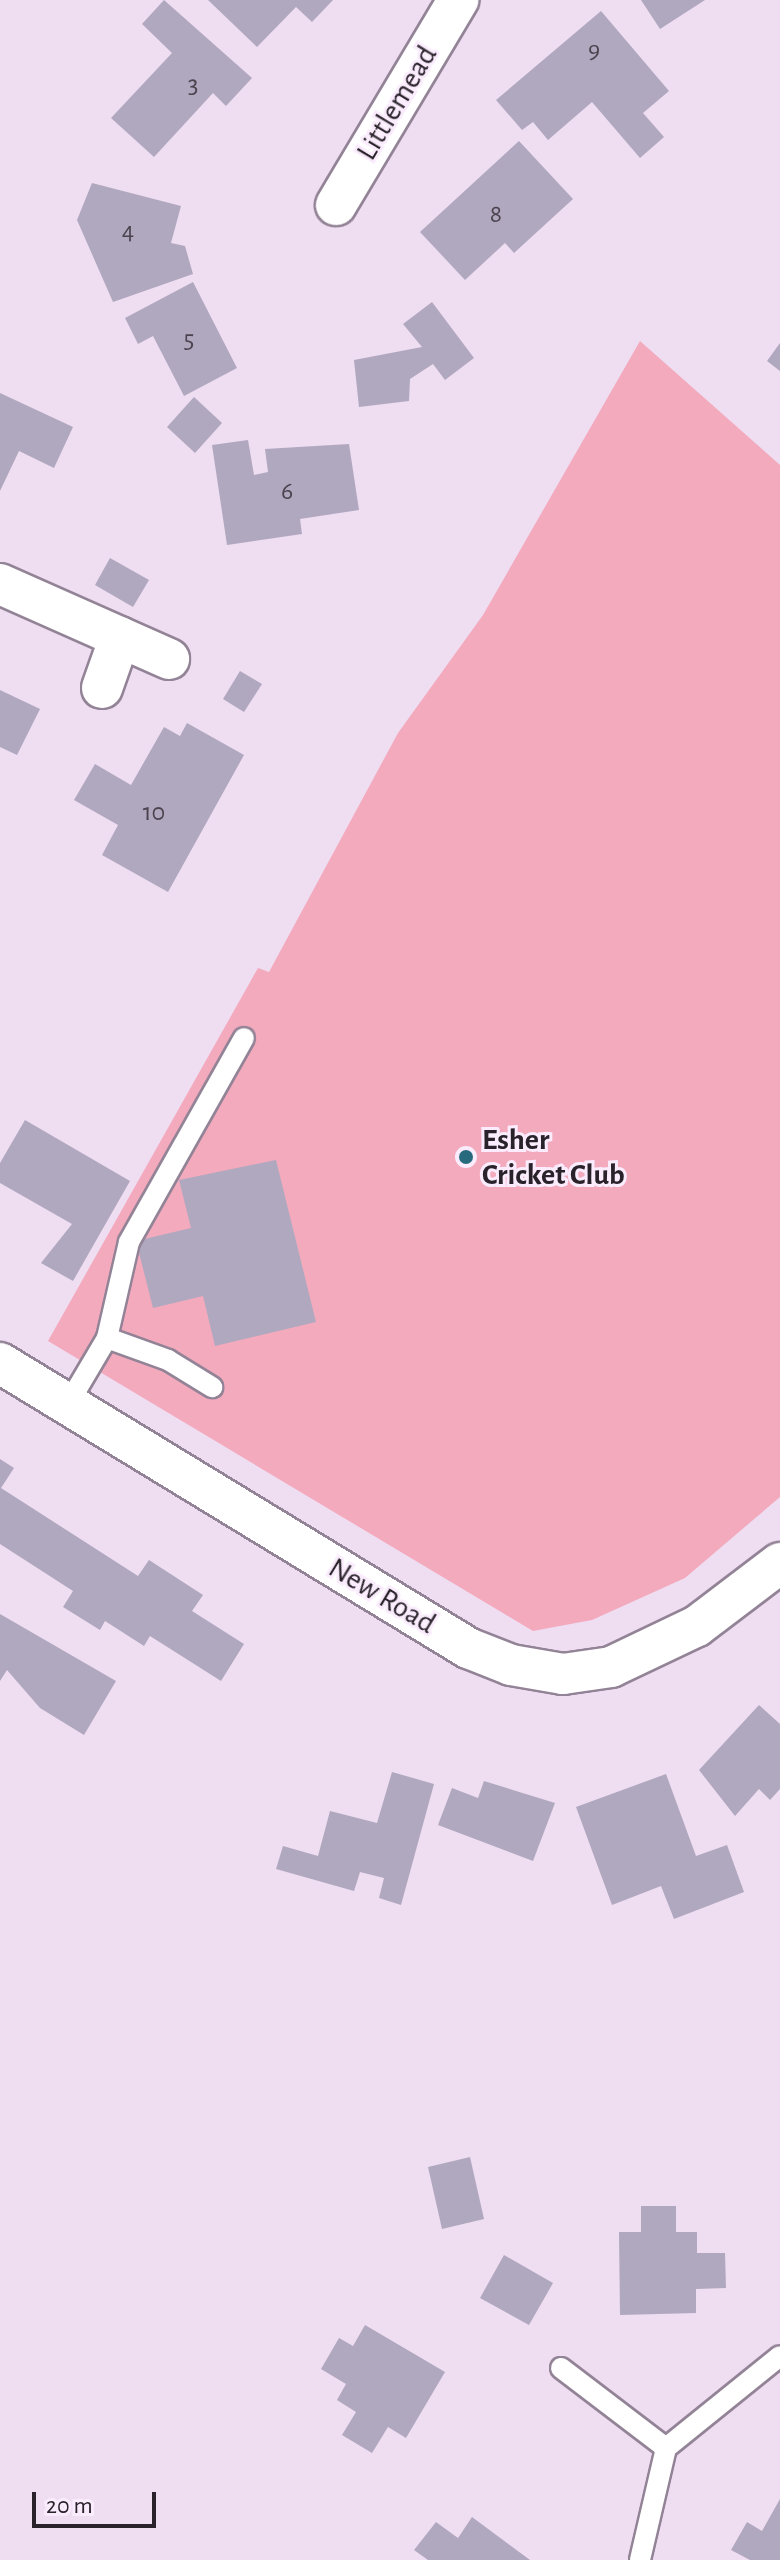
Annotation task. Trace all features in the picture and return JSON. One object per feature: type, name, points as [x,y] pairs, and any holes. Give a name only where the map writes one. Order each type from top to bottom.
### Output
[{"type":"street","name":"Littlemead","points":[[336,205],[458,0]]},
{"type":"street","points":[[0,584],[169,659]]},
{"type":"street","points":[[102,688],[120,637]]},
{"type":"street","name":"New Road","points":[[0,1363],[468,1648],[511,1665],[563,1674],[611,1667],[697,1626],[780,1563]]},
{"type":"lane","points":[[68,1404],[107,1338],[129,1242],[244,1038]]},
{"type":"lane","points":[[107,1338],[168,1360],[212,1387]]},
{"type":"lane","points":[[640,2560],[666,2448],[780,2356]]},
{"type":"lane","points":[[561,2368],[666,2448]]},
{"type":"shaded area","name":"Esher Cricket Club","points":[[640,341],[780,465],[780,1497],[685,1578],[592,1620],[533,1631],[48,1341],[258,968],[269,972],[398,733],[483,615]]},
{"type":"building","points":[[164,0],[252,78],[226,106],[213,93],[154,157],[111,118],[172,53],[142,24]]},
{"type":"building","points":[[208,0],[333,0],[312,22],[296,7],[257,47]]},
{"type":"building","points":[[641,0],[705,0],[660,29]]},
{"type":"building","points":[[601,11],[669,91],[643,113],[664,137],[640,158],[592,102],[548,140],[533,122],[522,130],[496,100]]},
{"type":"building","points":[[519,141],[573,199],[514,253],[505,243],[465,280],[420,232]]},
{"type":"building","points":[[92,183],[181,206],[171,243],[185,246],[193,274],[113,302],[77,220]]},
{"type":"building","points":[[193,282],[237,368],[184,396],[153,336],[138,344],[125,318]]},
{"type":"building","points":[[432,302],[474,358],[445,380],[433,364],[410,379],[409,401],[359,407],[354,360],[422,347],[403,324]]},
{"type":"building","points":[[780,343],[780,371],[767,361]]},
{"type":"building","points":[[0,393],[73,427],[54,468],[19,451],[0,491]]},
{"type":"building","points":[[194,397],[222,423],[195,453],[167,427]]},
{"type":"building","points":[[248,440],[254,475],[268,472],[265,449],[349,444],[359,510],[300,519],[302,534],[227,545],[212,445]]},
{"type":"building","points":[[110,558],[149,580],[133,607],[95,585]]},
{"type":"building","points":[[240,671],[262,684],[244,712],[223,699]]},
{"type":"building","points":[[0,690],[40,709],[17,755],[0,747]]},
{"type":"building","points":[[187,723],[244,755],[168,892],[102,855],[118,825],[74,800],[95,764],[131,785],[164,727],[180,736]]},
{"type":"building","points":[[25,1120],[130,1181],[73,1281],[41,1263],[72,1224],[0,1183],[0,1163]]},
{"type":"building","points":[[276,1160],[316,1322],[215,1346],[203,1296],[153,1308],[136,1241],[191,1228],[179,1180]]},
{"type":"building","points":[[0,1459],[14,1468],[1,1488],[138,1576],[149,1560],[203,1595],[192,1611],[244,1644],[221,1681],[150,1636],[144,1646],[105,1621],[100,1630],[63,1607],[73,1591],[0,1544]]},
{"type":"building","points":[[0,1614],[116,1681],[84,1735],[40,1708],[7,1670],[0,1681]]},
{"type":"building","points":[[759,1705],[780,1724],[780,1789],[770,1800],[759,1789],[735,1816],[699,1770]]},
{"type":"building","points":[[392,1772],[434,1784],[401,1905],[379,1898],[384,1878],[360,1872],[354,1891],[276,1869],[283,1846],[318,1856],[330,1811],[377,1823]]},
{"type":"building","points":[[666,1774],[696,1856],[727,1845],[744,1892],[674,1919],[661,1886],[612,1905],[576,1807]]},
{"type":"building","points":[[484,1781],[555,1803],[533,1861],[438,1825],[452,1788],[478,1798]]},
{"type":"building","points":[[470,2157],[484,2219],[442,2229],[428,2167]]},
{"type":"building","points":[[641,2206],[676,2206],[676,2232],[697,2232],[697,2253],[725,2253],[726,2288],[696,2289],[696,2313],[620,2315],[619,2232],[641,2232]]},
{"type":"building","points":[[504,2255],[553,2283],[529,2325],[480,2298]]},
{"type":"building","points":[[365,2325],[445,2372],[406,2438],[388,2427],[372,2453],[342,2435],[356,2412],[337,2400],[346,2384],[321,2369],[339,2338],[353,2346]]},
{"type":"building","points":[[780,2499],[780,2560],[750,2560],[731,2550],[747,2522],[762,2531]]},
{"type":"building","points":[[472,2517],[530,2560],[428,2560],[414,2550],[436,2522],[458,2538]]},
{"type":"place","name":"Esher Cricket Club","points":[[466,1157]]}]
